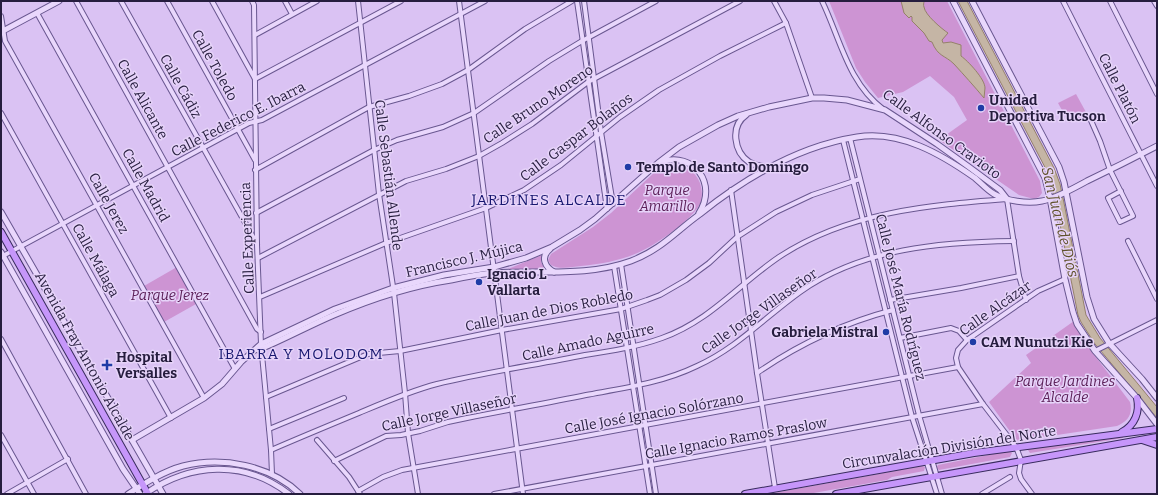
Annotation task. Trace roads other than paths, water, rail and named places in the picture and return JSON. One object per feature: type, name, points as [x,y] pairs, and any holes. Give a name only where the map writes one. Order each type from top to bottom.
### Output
[{"type":"main road","name":"Avenida Fray Antonio Alcalde","points":[[1,232],[147,493]]},
{"type":"main road","points":[[1119,434],[1126,430],[1134,421],[1138,410],[1137,398]]},
{"type":"main road","name":"Circunvalación División del Norte","points":[[745,494],[1016,447],[1157,429]]},
{"type":"main road","name":"Circunvalación División del Norte","points":[[836,494],[1157,437]]},
{"type":"main road","points":[[1139,440],[1157,445]]},
{"type":"street","points":[[3,31],[37,13],[52,3],[59,1]]},
{"type":"street","name":"Calle Alicante","points":[[76,1],[257,329],[261,332]]},
{"type":"street","name":"Calle Cádiz","points":[[121,1],[257,245]]},
{"type":"street","name":"Calle Toledo","points":[[167,1],[255,160]]},
{"type":"street","points":[[212,1],[255,79],[401,1]]},
{"type":"street","name":"Calle Experiencia","points":[[252,1],[254,5],[255,34],[255,170],[257,245],[261,332],[272,474]]},
{"type":"street","points":[[285,1],[292,14]]},
{"type":"street","points":[[255,34],[317,1]]},
{"type":"street","name":"Calle Sebastián Allende","points":[[358,1],[378,194],[394,290],[406,393],[408,433],[418,494]]},
{"type":"street","points":[[460,1],[523,492]]},
{"type":"street","name":"Calle Federico E. Ibarra","points":[[2,255],[63,224],[248,123],[262,120],[485,1]]},
{"type":"street","points":[[255,170],[369,107],[409,96],[442,84],[468,70],[532,25],[572,1]]},
{"type":"street","points":[[577,1],[607,210]]},
{"type":"street","points":[[584,1],[601,132],[613,204]]},
{"type":"street","points":[[256,213],[374,150],[397,140],[443,128],[474,113],[549,61],[582,41],[656,1]]},
{"type":"street","name":"Calle Bruno Moreno","points":[[258,258],[378,194],[406,181],[446,169],[479,156],[532,124],[588,82],[740,1]]},
{"type":"street","points":[[774,1],[786,23],[812,98]]},
{"type":"street","name":"Calle Alfonso Cravioto","points":[[822,1],[848,65],[867,93],[878,105],[929,139],[1000,190],[1007,199]]},
{"type":"street","points":[[953,1],[1045,178],[1051,198],[1065,279],[1077,324],[1096,350],[1157,424]]},
{"type":"street","points":[[972,1],[1059,167],[1087,297],[1094,319],[1108,344],[1142,379],[1157,398]]},
{"type":"street","name":"Calle Platón","points":[[1063,1],[1157,186]]},
{"type":"street","points":[[1110,1],[1157,94]]},
{"type":"street","points":[[1154,1],[1157,6]]},
{"type":"street","name":"Calle Madrid","points":[[37,13],[235,369]]},
{"type":"street","name":"Calle Jerez","points":[[1,16],[6,41],[204,398]]},
{"type":"street","name":"Calle Gaspar Bolaños","points":[[260,297],[386,243],[486,208],[524,190],[561,165],[620,117],[659,90],[786,23]]},
{"type":"street","name":"Francisco J. Mújica","points":[[132,440],[204,398],[222,384],[235,369],[262,346],[335,309],[444,275],[494,267],[526,258],[552,247],[580,230],[607,210],[658,163],[679,147],[727,120],[752,111],[812,98],[847,100],[885,110]]},
{"type":"street","points":[[752,111],[743,117],[739,122],[736,137],[737,146],[741,154],[750,163],[762,167],[771,167]]},
{"type":"street","name":"Calle Málaga","points":[[1,113],[171,418]]},
{"type":"street","points":[[1089,116],[1110,170],[1121,191],[1133,216],[1120,222],[1108,198],[1121,191]]},
{"type":"street","points":[[394,290],[494,273],[556,273],[588,270],[621,264],[640,257],[671,239],[697,215],[731,190],[771,167],[813,149],[850,138],[868,136],[891,138],[921,146],[940,156],[974,178],[994,194],[1007,199],[1031,202],[1041,201],[1065,192],[1157,146]]},
{"type":"street","name":"Calle José María Rodríguez","points":[[850,138],[919,415],[929,461]]},
{"type":"street","points":[[929,139],[940,156]]},
{"type":"street","name":"Calle José María Rodríguez","points":[[843,140],[912,416],[929,461]]},
{"type":"street","points":[[658,163],[666,160],[678,160],[691,165],[700,172],[705,183],[706,196],[703,207],[697,215]]},
{"type":"street","name":"Calle Juan de Dios Robledo","points":[[266,397],[368,354],[400,351],[502,330],[621,309],[660,295],[686,280],[709,263],[737,237],[776,212],[824,190],[860,179]]},
{"type":"street","points":[[731,190],[775,488]]},
{"type":"street","points":[[1007,199],[1019,276],[1026,300]]},
{"type":"street","name":"Calle Amado Aguirre","points":[[271,450],[406,393],[444,382],[627,348],[663,338],[694,323],[716,308],[765,268],[798,246],[835,229],[870,218],[937,205],[1007,199]]},
{"type":"street","name":"Avenida Fray Antonio Alcalde","points":[[1,212],[163,494]]},
{"type":"street","name":"Calle Jorge Villaseñor","points":[[334,461],[386,436],[408,433],[448,422],[512,409],[639,386],[672,377],[698,366],[720,354],[751,332],[789,300],[808,287],[837,271],[879,256],[935,245],[1014,241]]},
{"type":"street","points":[[1128,242],[1157,298]]},
{"type":"street","points":[[552,247],[545,254],[544,262],[550,270],[556,273]]},
{"type":"street","name":"Avenida Fray Antonio Alcalde","points":[[2,255],[123,469],[140,494]]},
{"type":"street","points":[[621,264],[639,386],[650,494]]},
{"type":"street","points":[[614,266],[633,387],[651,464],[656,494]]},
{"type":"street","points":[[890,300],[1019,276]]},
{"type":"street","name":"Calle Alcázar","points":[[958,367],[956,358],[962,343],[1038,291],[1065,279]]},
{"type":"street","points":[[757,373],[784,355],[833,329],[893,310]]},
{"type":"street","points":[[1096,350],[1157,320]]},
{"type":"street","points":[[900,338],[950,328],[959,331],[967,340]]},
{"type":"street","points":[[1,339],[86,494]]},
{"type":"street","points":[[958,367],[982,404],[1016,447],[1021,460],[1020,476],[1022,482],[1032,494]]},
{"type":"street","name":"Calle José Ignacio Solórzano","points":[[359,493],[393,473],[414,468],[958,367]]},
{"type":"street","points":[[269,429],[344,398]]},
{"type":"street","name":"Calle Ignacio Ramos Praslow","points":[[494,494],[523,492],[651,464],[982,404]]},
{"type":"street","points":[[1,435],[34,494]]},
{"type":"street","points":[[317,440],[349,477],[359,493]]},
{"type":"street","points":[[7,494],[68,459]]},
{"type":"street","points":[[929,461],[937,494]]},
{"type":"street","points":[[128,494],[154,479],[183,466],[215,462],[226,462],[247,466],[272,474],[300,494]]},
{"type":"street","points":[[147,493],[185,473],[226,469],[247,472],[278,486],[289,494]]},
{"type":"street","points":[[933,476],[942,494]]},
{"type":"street","points":[[982,494],[1010,477]]},
{"type":"water","points":[[901,1],[924,1],[925,10],[930,18],[948,33],[942,40],[943,43],[951,42],[961,45],[961,56],[976,70],[984,84],[984,98],[954,64],[934,47],[932,42],[929,41],[924,33],[912,21],[912,17],[911,16],[909,18],[904,13]]},
{"type":"water","name":"San Juan de Diós","points":[[958,1],[967,1],[1054,168],[1060,184],[1086,315],[1100,338],[1157,407],[1157,418],[1095,344],[1081,322],[1078,315],[1056,204],[1048,173]]},
{"type":"place","name":"Unidad Deportiva Tucson","points":[[981,108]]},
{"type":"place","name":"Templo de Santo Domingo","points":[[628,167]]},
{"type":"place","name":"Ignacio L Vallarta","points":[[479,282]]},
{"type":"place","name":"Gabriela Mistral","points":[[886,332]]},
{"type":"place","name":"CAM Nunutzi Kie","points":[[973,342]]},
{"type":"place","name":"Hospital Versalles","points":[[107,365]]},
{"type":"district","name":"JARDINES ALCALDE","points":[[549,200]]},
{"type":"district","name":"IBARRA Y MOLODOM","points":[[301,354]]},
{"type":"park label","name":"Parque Amarillo","points":[[667,198]]},
{"type":"park label","name":"Parque Jerez","points":[[170,295]]},
{"type":"park label","name":"Parque Jardines Alcalde","points":[[1065,390]]}]
